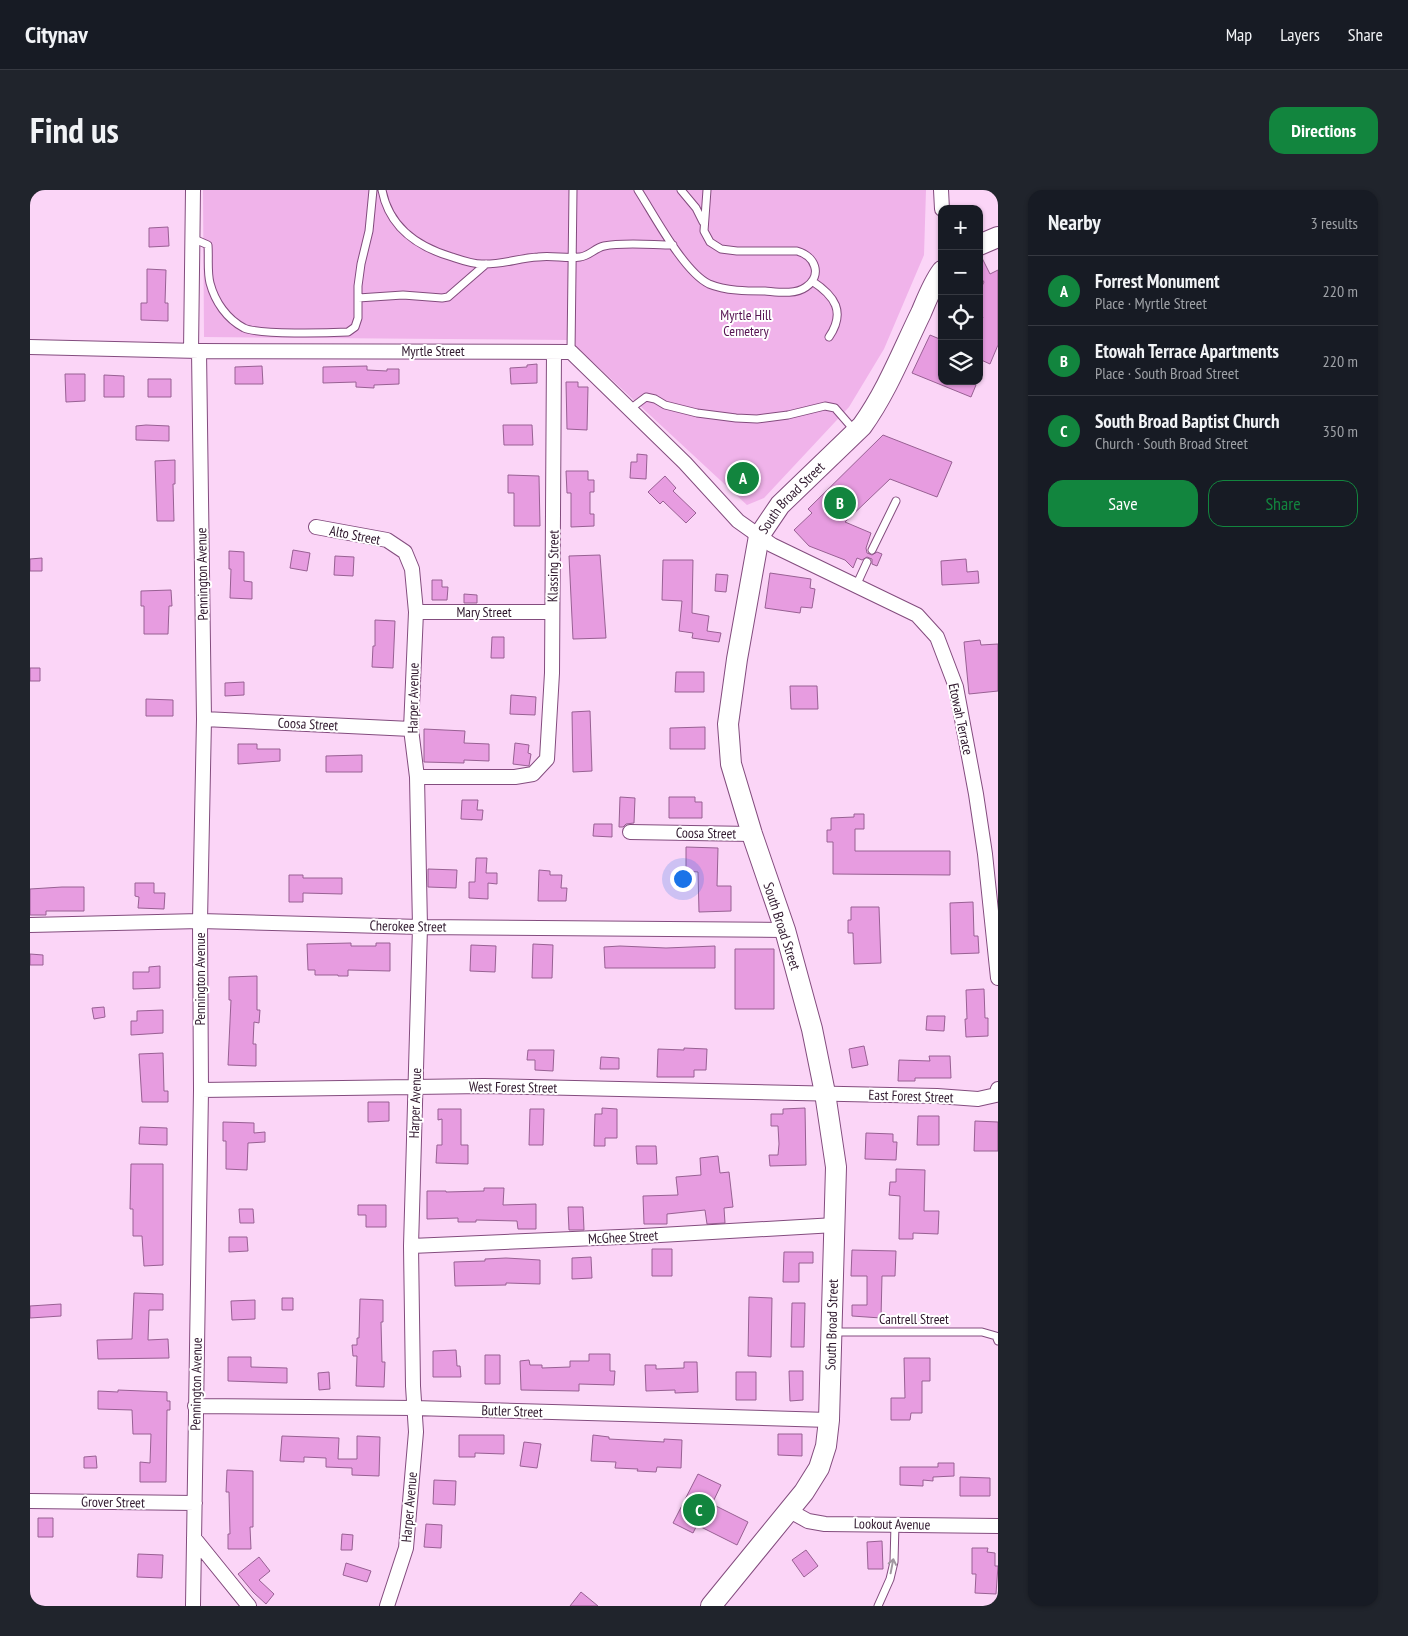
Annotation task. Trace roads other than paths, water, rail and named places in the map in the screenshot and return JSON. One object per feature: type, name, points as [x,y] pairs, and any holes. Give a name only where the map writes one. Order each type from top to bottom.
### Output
[{"type":"main road","name":"South Broad Street","points":[[711,1606],[804,1492],[819,1468],[826,1446],[829,1420],[835,1225],[836,1167],[825,1093],[812,1029],[786,930],[752,834],[731,764],[728,724],[737,659],[759,536],[780,505],[872,412],[888,384],[938,279]]},
{"type":"street","name":"Pennington Avenue","points":[[193,190],[192,238],[204,719],[200,921],[201,1090],[193,1606]]},
{"type":"street","points":[[941,190],[942,205]]},
{"type":"street","name":"Myrtle Street","points":[[30,346],[195,351],[571,352]]},
{"type":"street","name":"Klassing Street","points":[[417,777],[515,777],[533,774],[547,759],[552,673],[554,352]]},
{"type":"street","points":[[571,352],[685,463],[738,521],[759,536]]},
{"type":"street","name":"Alto Street","points":[[316,527],[387,540],[405,552],[412,568],[414,596]]},
{"type":"street","name":"Etowah Terrace","points":[[759,536],[772,545],[917,615],[937,637],[956,687],[976,794],[985,854],[998,978]]},
{"type":"street","name":"Harper Avenue","points":[[387,1606],[406,1548],[416,1432],[410,1246],[420,927],[417,777],[411,729],[416,612],[414,596]]},
{"type":"street","name":"Mary Street","points":[[416,612],[552,612]]},
{"type":"street","name":"Coosa Street","points":[[204,719],[411,729]]},
{"type":"street","name":"Coosa Street","points":[[630,832],[752,834]]},
{"type":"street","name":"Cherokee Street","points":[[30,925],[200,921],[420,927],[786,930]]},
{"type":"street","name":"West Forest Street","points":[[201,1090],[484,1086],[825,1093]]},
{"type":"street","name":"East Forest Street","points":[[825,1093],[978,1099],[997,1092]]},
{"type":"street","name":"McGhee Street","points":[[410,1246],[643,1236],[835,1225]]},
{"type":"street","name":"Butler Street","points":[[195,1406],[414,1408],[829,1420]]},
{"type":"street","name":"Grover Street","points":[[30,1501],[195,1503]]},
{"type":"street","name":"Lookout Avenue","points":[[788,1510],[808,1521],[825,1524],[998,1526]]},
{"type":"street","points":[[194,1538],[249,1606]]},
{"type":"lane","points":[[192,238],[208,245],[210,282],[217,302],[223,311],[245,328],[264,332],[348,332],[355,326],[358,318],[359,278],[369,231],[373,190]]},
{"type":"lane","points":[[382,190],[384,200],[392,216],[400,228],[411,238],[443,255],[460,260],[487,264],[541,256],[572,258],[586,256],[604,246],[673,244]]},
{"type":"lane","points":[[571,352],[573,190]]},
{"type":"lane","points":[[638,190],[692,271],[715,286],[745,291],[790,292],[803,289],[812,281],[815,272],[814,262],[810,256],[804,253],[797,251],[737,251],[721,249],[710,242],[704,231],[706,190]]},
{"type":"lane","points":[[681,190],[696,208],[704,222]]},
{"type":"lane","points":[[358,298],[403,295],[448,297],[487,264]]},
{"type":"lane","points":[[812,281],[828,293],[837,308],[836,326],[829,336]]},
{"type":"lane","points":[[630,409],[646,397],[655,399],[665,405],[697,413],[757,419],[788,415],[825,406],[835,408],[855,431]]},
{"type":"lane","points":[[872,550],[896,500]]},
{"type":"lane","points":[[856,586],[867,562]]},
{"type":"lane","name":"Cantrell Street","points":[[831,1332],[982,1332],[997,1338]]},
{"type":"lane","points":[[878,1606],[890,1579],[894,1562],[895,1524]]},
{"type":"place","name":"Forrest Monument","points":[[743,478]]},
{"type":"place","name":"Etowah Terrace Apartments","points":[[840,503]]},
{"type":"place","name":"South Broad Baptist Church","points":[[699,1510]]},
{"type":"park label","name":"Myrtle Hill Cemetery","points":[[746,324]]}]
